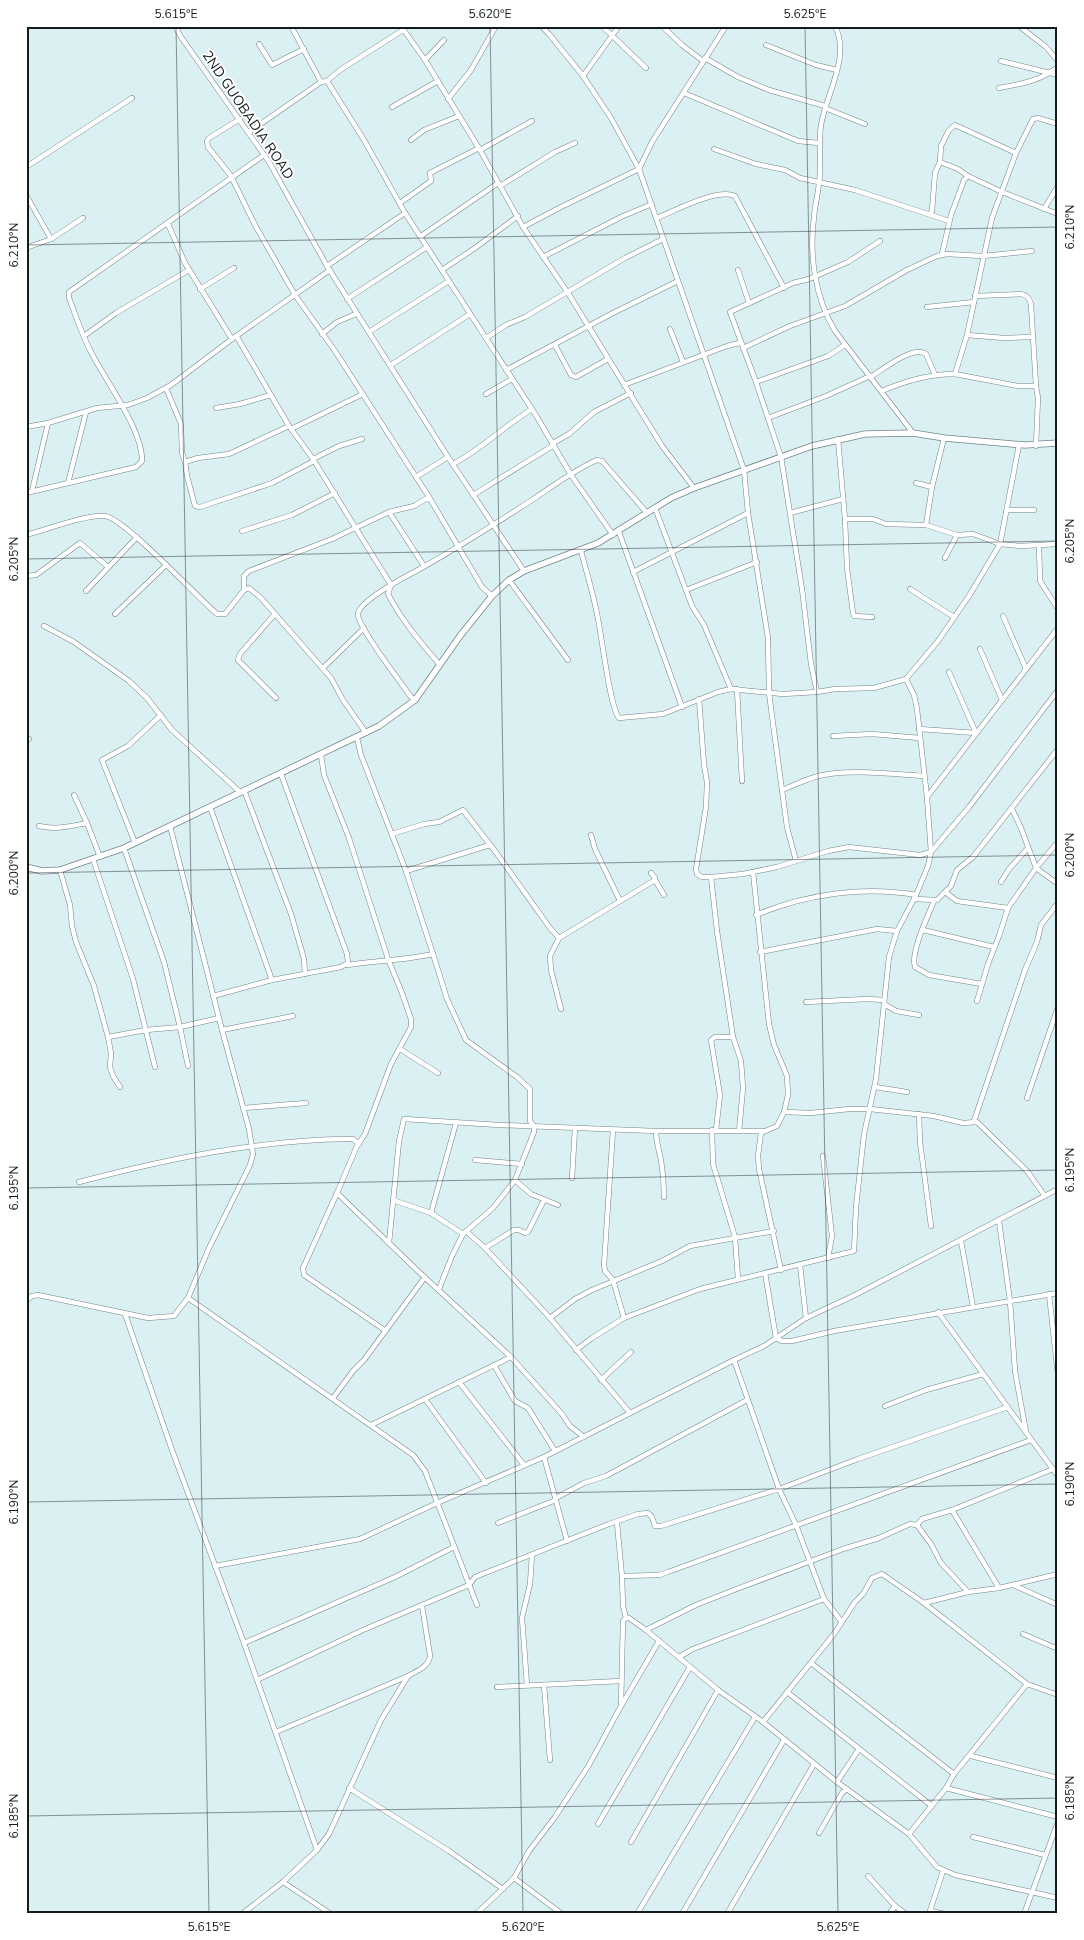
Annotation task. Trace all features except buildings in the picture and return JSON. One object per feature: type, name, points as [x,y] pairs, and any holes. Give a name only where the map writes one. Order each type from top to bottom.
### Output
[{"type":"street","name":"2ND GUOBADIA ROAD","points":[[175,26],[180,37],[264,155],[356,314],[524,571]]},
{"type":"street","points":[[291,26],[324,82],[336,94],[405,213],[532,409],[571,475],[616,533],[633,572],[682,707]]},
{"type":"street","points":[[448,99],[471,70],[496,26]]},
{"type":"street","points":[[540,26],[550,34],[583,76],[611,118],[639,169],[744,470],[748,512],[768,638],[769,693],[787,827],[796,861]]},
{"type":"street","points":[[602,26],[646,68]]},
{"type":"street","points":[[583,76],[618,26]]},
{"type":"street","points":[[662,26],[682,46],[738,77],[769,90],[825,107],[865,124]]},
{"type":"street","points":[[523,227],[561,206],[639,169],[652,142],[726,26]]},
{"type":"street","points":[[835,26],[842,44],[837,70],[825,107],[819,143],[820,182],[813,229],[815,276],[825,313],[834,331],[913,433]]},
{"type":"street","points":[[1018,26],[1046,47],[1058,61]]},
{"type":"street","points":[[249,132],[402,28],[425,60],[479,149],[523,227],[568,293],[662,446],[694,488]]},
{"type":"street","points":[[425,60],[444,40]]},
{"type":"street","points":[[259,44],[272,64],[304,48]]},
{"type":"street","points":[[766,45],[816,65],[837,70]]},
{"type":"street","points":[[1001,61],[1058,75]]},
{"type":"street","points":[[999,88],[1028,83],[1050,73],[1058,67]]},
{"type":"street","points":[[392,107],[438,81]]},
{"type":"street","points":[[684,92],[798,140],[819,143]]},
{"type":"street","points":[[26,167],[132,98]]},
{"type":"street","points":[[412,140],[424,130],[459,116]]},
{"type":"street","points":[[955,374],[967,335],[992,218],[1016,153],[1033,119],[1038,118],[1058,124]]},
{"type":"street","points":[[240,119],[207,141],[208,147],[231,176],[255,225],[295,295],[363,394],[429,497],[482,587],[492,596]]},
{"type":"street","points":[[400,203],[431,182],[430,173],[532,121]]},
{"type":"street","points":[[930,214],[932,210],[935,173],[940,162],[941,146],[949,130],[955,125],[1016,153]]},
{"type":"street","points":[[421,236],[499,184],[555,152],[575,143]]},
{"type":"street","points":[[714,149],[756,164],[785,170],[800,178],[855,190],[949,220]]},
{"type":"street","points":[[26,493],[132,468],[140,464],[142,456],[136,434],[114,390],[90,351],[69,298],[69,292],[168,224],[231,176],[264,155]]},
{"type":"street","points":[[940,162],[958,169],[968,176],[1002,192],[1058,214]]},
{"type":"street","points":[[942,254],[949,220],[964,180],[968,176]]},
{"type":"street","points":[[1044,209],[1058,186]]},
{"type":"street","points":[[656,218],[723,194],[735,196],[784,288]]},
{"type":"street","points":[[26,195],[51,239]]},
{"type":"street","points":[[543,258],[621,217],[652,204]]},
{"type":"street","points":[[26,206],[32,205]]},
{"type":"street","points":[[26,427],[48,423],[97,408],[121,406],[147,398],[166,388],[405,213]]},
{"type":"street","points":[[442,270],[476,248],[518,216]]},
{"type":"street","points":[[26,248],[51,239],[83,218]]},
{"type":"street","points":[[168,224],[200,289],[271,394],[290,427],[314,460],[391,585],[388,594],[393,604],[415,637],[440,665]]},
{"type":"street","points":[[486,338],[506,325],[525,317],[568,293],[625,258],[663,239]]},
{"type":"street","points":[[817,692],[810,664],[802,589],[781,457],[730,312],[848,262],[880,241]]},
{"type":"street","points":[[347,299],[427,247]]},
{"type":"street","points":[[743,348],[790,326],[851,303],[907,270],[942,254],[983,256],[1032,252]]},
{"type":"street","points":[[200,289],[234,268]]},
{"type":"street","points":[[84,336],[116,313],[189,270]]},
{"type":"street","points":[[738,270],[749,303]]},
{"type":"street","points":[[369,332],[449,281]]},
{"type":"street","points":[[506,370],[678,281]]},
{"type":"street","points":[[975,296],[1024,294],[1032,304],[1038,398],[1036,446]]},
{"type":"street","points":[[926,307],[974,302]]},
{"type":"street","points":[[322,334],[337,322],[356,314]]},
{"type":"street","points":[[391,365],[470,314]]},
{"type":"street","points":[[670,329],[683,362]]},
{"type":"street","points":[[967,335],[1004,338],[1033,337]]},
{"type":"street","points":[[624,385],[704,354],[740,343]]},
{"type":"street","points":[[555,345],[571,375],[576,377],[608,359]]},
{"type":"street","points":[[756,382],[828,356],[845,345]]},
{"type":"street","points":[[768,418],[870,377],[904,356],[918,351],[926,354],[935,375]]},
{"type":"street","points":[[882,391],[904,382],[935,375],[955,374],[1018,386],[1036,386]]},
{"type":"street","points":[[486,394],[512,379]]},
{"type":"street","points":[[166,388],[181,424],[182,453],[186,476],[194,504],[198,507],[272,483],[339,446],[362,439]]},
{"type":"street","points":[[473,495],[569,434],[594,412],[630,393]]},
{"type":"street","points":[[216,408],[240,404],[271,394]]},
{"type":"street","points":[[185,462],[198,458],[225,455],[363,394]]},
{"type":"street","points":[[454,464],[468,456],[532,409]]},
{"type":"street","points":[[68,483],[86,412]]},
{"type":"street","points":[[32,491],[48,423]]},
{"type":"street","points":[[26,867],[42,871],[60,870],[124,848],[366,733],[397,715],[415,700],[492,596],[509,580],[524,571],[581,551],[616,533],[655,508],[694,488],[812,446],[865,434],[913,433],[944,438],[1036,446],[1058,443]]},
{"type":"street","points":[[926,525],[932,487],[944,438]]},
{"type":"street","points":[[838,439],[852,613],[854,616],[872,617]]},
{"type":"street","points":[[581,551],[598,618],[617,716],[622,718],[663,714],[699,699],[731,689],[769,693],[874,688],[906,679],[938,641],[970,596],[1000,544],[1019,445]]},
{"type":"street","points":[[416,477],[448,457]]},
{"type":"street","points":[[415,700],[411,697],[364,628],[358,616],[360,607],[391,585],[459,546],[597,460],[602,461],[647,514]]},
{"type":"street","points":[[916,483],[932,487]]},
{"type":"street","points":[[242,531],[292,515],[335,493]]},
{"type":"street","points":[[26,535],[77,520],[106,516],[112,518],[137,537],[212,610],[221,615],[225,614],[244,590],[244,576],[249,571],[332,539],[355,526],[389,512],[414,506],[429,497]]},
{"type":"street","points":[[790,513],[843,500]]},
{"type":"street","points":[[655,508],[692,606],[704,626],[731,689]]},
{"type":"street","points":[[1007,510],[1034,510]]},
{"type":"street","points":[[389,512],[424,566]]},
{"type":"street","points":[[633,572],[748,512]]},
{"type":"street","points":[[845,520],[873,519],[886,524],[926,525],[957,535],[974,534],[1000,544],[1020,546],[1058,544]]},
{"type":"street","points":[[945,558],[957,535]]},
{"type":"street","points":[[86,591],[137,537]]},
{"type":"street","points":[[26,576],[36,575],[80,543],[108,567]]},
{"type":"street","points":[[1039,545],[1040,581],[1058,608]]},
{"type":"street","points":[[686,590],[757,562]]},
{"type":"street","points":[[115,614],[166,565]]},
{"type":"street","points":[[509,580],[568,660]]},
{"type":"street","points":[[244,590],[246,588],[251,590],[323,668],[366,733]]},
{"type":"street","points":[[910,589],[954,618]]},
{"type":"street","points":[[274,614],[240,654],[238,660],[276,698]]},
{"type":"street","points":[[1003,616],[1026,668]]},
{"type":"street","points":[[44,626],[74,642],[128,681],[147,698],[172,730],[242,791],[291,914],[304,959],[305,974]]},
{"type":"street","points":[[323,668],[364,628]]},
{"type":"street","points":[[927,797],[1058,628]]},
{"type":"street","points":[[980,649],[1002,700]]},
{"type":"street","points":[[949,672],[976,733]]},
{"type":"street","points":[[576,1350],[624,1318],[700,1289],[851,1252],[855,1248],[856,1207],[864,1134],[875,1087],[889,957],[897,931],[915,897],[928,866],[931,852],[919,729],[914,695],[906,679]]},
{"type":"street","points":[[737,689],[742,781]]},
{"type":"street","points":[[699,699],[704,765],[708,782],[696,869],[697,874],[711,877],[753,872],[848,847],[920,855],[931,852],[980,792],[1058,690]]},
{"type":"street","points":[[135,843],[102,760],[128,746],[161,716]]},
{"type":"street","points":[[919,729],[976,733]]},
{"type":"street","points":[[833,736],[872,734],[920,738]]},
{"type":"street","points":[[357,738],[361,755],[406,871],[447,999],[466,1040],[517,1077],[530,1089],[530,1121],[534,1126],[534,1132],[515,1180],[493,1208],[464,1232],[439,1289]]},
{"type":"street","points":[[982,984],[929,975],[915,967],[913,962],[916,950],[934,901],[946,892],[957,870],[973,858],[1058,749]]},
{"type":"street","points":[[321,755],[324,775],[349,838],[388,959],[396,974],[411,1019],[411,1027],[391,1064],[365,1134],[304,1268],[304,1274],[386,1331]]},
{"type":"street","points":[[782,790],[816,776],[830,774],[868,773],[924,776]]},
{"type":"street","points":[[281,774],[347,954],[347,965]]},
{"type":"street","points":[[74,796],[87,823],[133,979],[155,1068]]},
{"type":"street","points":[[210,807],[272,980]]},
{"type":"street","points":[[1012,809],[1036,868],[1058,884]]},
{"type":"street","points":[[392,834],[424,824],[439,822],[463,810],[559,938]]},
{"type":"street","points":[[39,826],[63,828],[87,823]]},
{"type":"street","points":[[26,1301],[32,1296],[38,1295],[148,1318],[169,1318],[177,1314],[188,1298],[209,1248],[250,1164],[253,1146],[170,826]]},
{"type":"street","points":[[591,835],[598,856],[620,901]]},
{"type":"street","points":[[977,1001],[1008,908],[1036,868],[1058,842]]},
{"type":"street","points":[[406,871],[490,845]]},
{"type":"street","points":[[124,848],[164,962],[188,1066]]},
{"type":"street","points":[[1001,882],[1009,869],[1028,848]]},
{"type":"street","points":[[60,870],[70,905],[76,942],[94,986],[108,1037],[111,1053],[110,1067],[120,1087]]},
{"type":"street","points":[[389,1243],[403,1119],[656,1131],[764,1131],[777,1126],[784,1112],[788,1084],[774,1045],[769,1024],[756,915],[753,872]]},
{"type":"street","points":[[651,873],[656,878],[655,880],[664,895]]},
{"type":"street","points":[[711,877],[733,1037],[741,1061],[742,1088],[738,1131]]},
{"type":"street","points":[[561,1009],[551,970],[550,956],[559,938],[655,880]]},
{"type":"street","points":[[756,915],[791,902],[843,893],[882,891],[934,901]]},
{"type":"street","points":[[946,892],[957,901],[1008,908]]},
{"type":"street","points":[[974,1122],[1025,970],[1037,942],[1041,925],[1058,903]]},
{"type":"street","points":[[760,952],[877,929],[897,931]]},
{"type":"street","points":[[923,930],[994,947]]},
{"type":"street","points":[[213,996],[272,980],[347,965],[388,959],[408,959],[433,954]]},
{"type":"street","points":[[806,1002],[866,999],[884,1002],[896,1011],[919,1015]]},
{"type":"street","points":[[1027,1098],[1058,1007]]},
{"type":"street","points":[[222,1030],[293,1016]]},
{"type":"street","points":[[108,1037],[146,1030],[180,1027],[219,1018]]},
{"type":"street","points":[[733,1037],[715,1037],[711,1040],[720,1095],[714,1130],[713,1164],[736,1236],[738,1279]]},
{"type":"street","points":[[400,1049],[438,1073]]},
{"type":"street","points":[[875,1087],[907,1092]]},
{"type":"street","points":[[243,1108],[306,1103]]},
{"type":"street","points":[[784,1112],[811,1113],[870,1109],[934,1116],[963,1123],[974,1122],[980,1125],[1027,1171],[1045,1196]]},
{"type":"street","points":[[919,1114],[920,1142],[931,1226]]},
{"type":"street","points":[[432,1213],[456,1122]]},
{"type":"street","points":[[572,1178],[575,1128]]},
{"type":"street","points":[[613,1130],[604,1265],[605,1271],[612,1280],[624,1318]]},
{"type":"street","points":[[656,1131],[656,1147],[664,1180],[664,1197]]},
{"type":"street","points":[[764,1131],[761,1133],[759,1142],[759,1169],[781,1270]]},
{"type":"street","points":[[79,1182],[149,1164],[253,1146],[348,1139],[353,1139],[359,1144]]},
{"type":"street","points":[[823,1156],[832,1236],[828,1258]]},
{"type":"street","points":[[475,1160],[522,1164]]},
{"type":"street","points":[[515,1180],[531,1194],[558,1205]]},
{"type":"street","points":[[215,1566],[360,1539],[437,1503],[486,1483],[544,1457],[755,1350],[806,1318],[1058,1190]]},
{"type":"street","points":[[337,1193],[511,1357],[562,1414],[570,1426],[584,1437]]},
{"type":"street","points":[[393,1200],[432,1213],[464,1232],[485,1248],[550,1318],[630,1413]]},
{"type":"street","points":[[485,1248],[514,1230],[528,1232],[544,1200]]},
{"type":"street","points":[[999,1221],[1010,1300],[1015,1370],[1026,1432]]},
{"type":"street","points":[[550,1318],[575,1300],[612,1280],[662,1261],[690,1246],[736,1236],[774,1231]]},
{"type":"street","points":[[960,1241],[973,1307]]},
{"type":"street","points":[[800,1265],[806,1318]]},
{"type":"street","points":[[765,1273],[776,1338]]},
{"type":"street","points":[[332,1398],[386,1331],[425,1277]]},
{"type":"street","points":[[776,1338],[782,1341],[792,1341],[834,1331],[938,1312],[1058,1293]]},
{"type":"street","points":[[1049,1294],[1058,1375]]},
{"type":"street","points":[[188,1298],[371,1425],[420,1462],[477,1605]]},
{"type":"street","points":[[938,1312],[1058,1476]]},
{"type":"street","points":[[125,1314],[172,1450],[244,1643],[317,1850]]},
{"type":"street","points":[[601,1380],[631,1352]]},
{"type":"street","points":[[371,1425],[511,1357]]},
{"type":"street","points":[[734,1360],[779,1489],[811,1561],[824,1599],[841,1621]]},
{"type":"street","points":[[494,1365],[515,1401],[528,1408],[555,1451]]},
{"type":"street","points":[[885,1406],[926,1390],[984,1374]]},
{"type":"street","points":[[459,1382],[524,1465]]},
{"type":"street","points":[[425,1399],[486,1483]]},
{"type":"street","points":[[498,1523],[556,1499],[584,1483],[606,1476],[747,1400]]},
{"type":"street","points":[[257,1680],[363,1630],[469,1585],[472,1580],[480,1575],[638,1514],[648,1513],[652,1516],[655,1526],[658,1527],[779,1489],[858,1459],[1008,1407]]},
{"type":"street","points":[[622,1576],[668,1572],[1031,1440]]},
{"type":"street","points":[[544,1457],[567,1541]]},
{"type":"street","points":[[917,1525],[922,1519],[952,1510],[1053,1469]]},
{"type":"street","points":[[952,1510],[999,1588]]},
{"type":"street","points":[[616,1523],[622,1576],[623,1606],[626,1618],[623,1621],[621,1706]]},
{"type":"street","points":[[646,1630],[696,1605],[843,1548],[879,1538],[910,1524],[917,1525],[931,1544],[941,1563],[968,1592]]},
{"type":"street","points":[[244,1643],[395,1577],[454,1548]]},
{"type":"street","points":[[527,1685],[522,1618],[531,1577],[532,1555]]},
{"type":"street","points":[[763,1722],[811,1663],[855,1602],[863,1594],[872,1578],[882,1574],[924,1603],[1027,1684],[1058,1695]]},
{"type":"street","points":[[924,1603],[1058,1574]]},
{"type":"street","points":[[1014,1585],[1058,1605]]},
{"type":"street","points":[[679,1657],[693,1649],[824,1599]]},
{"type":"street","points":[[276,1732],[408,1676],[427,1664],[431,1659],[422,1606]]},
{"type":"street","points":[[626,1618],[629,1618],[646,1630],[718,1690],[763,1722],[837,1782],[909,1834],[937,1867],[943,1871],[1058,1898]]},
{"type":"street","points":[[1023,1634],[1058,1649]]},
{"type":"street","points":[[476,1914],[514,1878],[529,1851],[556,1816],[588,1766],[659,1641]]},
{"type":"street","points":[[811,1663],[954,1774]]},
{"type":"street","points":[[598,1824],[690,1667]]},
{"type":"street","points":[[242,1914],[284,1882],[317,1850],[329,1834],[381,1720],[408,1676]]},
{"type":"street","points":[[497,1687],[621,1681]]},
{"type":"street","points":[[909,1834],[946,1788],[954,1774],[971,1756],[1027,1684]]},
{"type":"street","points":[[544,1685],[550,1760]]},
{"type":"street","points":[[631,1842],[718,1690]]},
{"type":"street","points":[[787,1692],[932,1806]]},
{"type":"street","points":[[637,1914],[677,1843],[755,1717]]},
{"type":"street","points":[[682,1914],[784,1740]]},
{"type":"street","points":[[837,1782],[860,1749]]},
{"type":"street","points":[[971,1756],[1058,1778]]},
{"type":"street","points":[[727,1914],[814,1764]]},
{"type":"street","points":[[349,1788],[449,1851],[503,1889]]},
{"type":"street","points":[[946,1788],[1058,1817]]},
{"type":"street","points":[[819,1833],[847,1789]]},
{"type":"street","points":[[1024,1914],[1058,1822]]},
{"type":"street","points":[[973,1837],[1045,1855]]},
{"type":"street","points":[[943,1871],[930,1912],[945,1914]]},
{"type":"street","points":[[868,1876],[895,1906],[906,1914]]},
{"type":"street","points":[[514,1878],[562,1914]]},
{"type":"street","points":[[284,1882],[331,1914]]},
{"type":"street","points":[[889,1914],[895,1906]]}]
